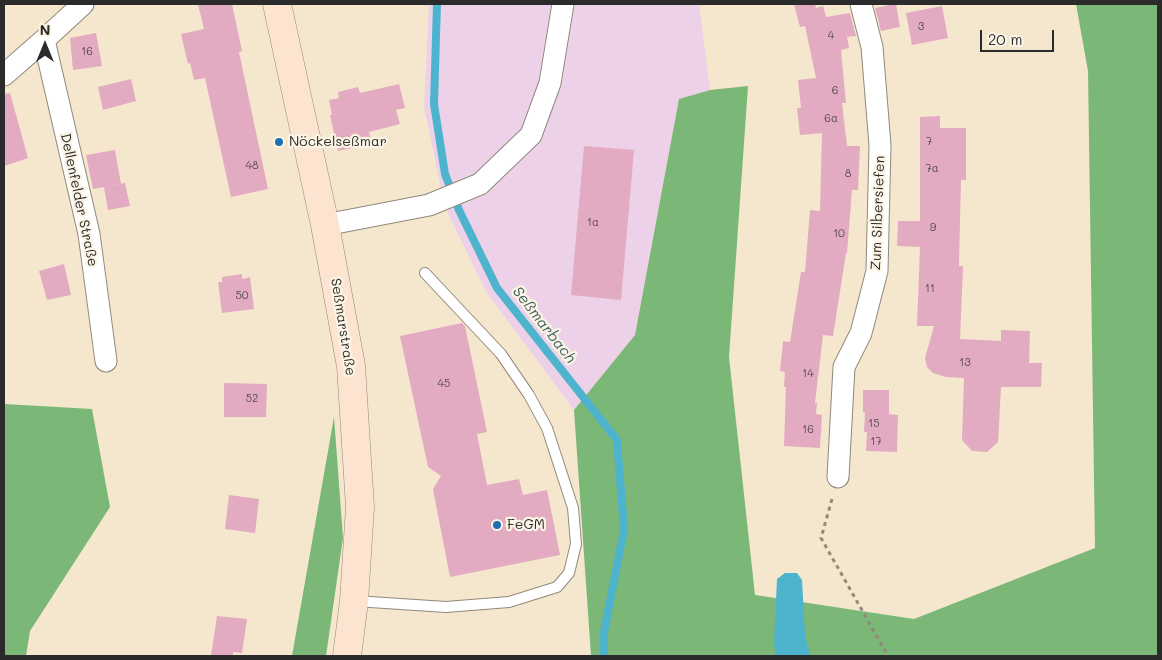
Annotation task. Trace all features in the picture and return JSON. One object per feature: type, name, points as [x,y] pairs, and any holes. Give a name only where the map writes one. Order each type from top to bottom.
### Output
[{"type":"main road","name":"Seßmarstraße","points":[[277,4],[325,225],[351,366],[360,507],[354,601],[347,656]]},
{"type":"street","points":[[4,75],[83,4]]},
{"type":"street","points":[[325,225],[429,205],[480,184],[530,135],[550,83],[563,4]]},
{"type":"street","name":"Zum Silbersiefen","points":[[838,477],[844,367],[861,333],[877,271],[880,145],[872,47],[861,4]]},
{"type":"street","name":"Dellenfelder Straße","points":[[44,40],[90,234],[106,361]]},
{"type":"lane","points":[[354,601],[446,607],[509,602],[557,587],[569,573],[576,544],[573,508],[546,428],[529,395],[501,354],[425,272]]},
{"type":"path","points":[[838,477],[821,538],[888,656]]},
{"type":"shaded area","points":[[429,4],[699,4],[710,90],[679,99],[635,335],[574,410],[486,292],[445,207],[424,107]]},
{"type":"green space","points":[[1076,4],[1158,4],[1158,656],[591,656],[574,410],[635,335],[679,99],[710,90],[748,86],[729,357],[755,595],[914,619],[1095,548],[1088,71]]},
{"type":"green space","points":[[4,404],[92,409],[110,507],[30,631],[26,656],[4,656]]},
{"type":"green space","points":[[334,417],[343,538],[326,656],[292,656]]},
{"type":"water","points":[[785,573],[797,573],[802,580],[805,635],[810,656],[776,656],[774,644],[777,579]]},
{"type":"building","points":[[198,4],[232,4],[242,51],[239,52],[268,189],[231,197],[205,78],[194,80],[181,34],[204,29]]},
{"type":"building","points":[[794,4],[815,4],[816,8],[823,6],[826,17],[850,13],[856,36],[847,37],[849,48],[841,50],[846,103],[842,103],[847,146],[860,146],[858,190],[852,190],[847,253],[833,336],[823,335],[815,403],[817,403],[816,414],[822,415],[820,448],[784,446],[786,387],[784,387],[785,372],[780,371],[783,341],[790,342],[801,272],[805,272],[810,210],[820,211],[822,133],[800,135],[797,108],[801,108],[798,80],[816,78],[805,26],[800,27]]},
{"type":"building","points":[[896,4],[900,27],[881,31],[875,8]]},
{"type":"building","points":[[942,6],[948,38],[912,45],[906,13]]},
{"type":"building","points":[[96,33],[102,66],[73,70],[70,38]]},
{"type":"building","points":[[131,79],[136,101],[103,110],[98,87]]},
{"type":"building","points":[[399,84],[405,108],[396,110],[400,124],[369,132],[372,144],[338,151],[330,115],[332,115],[329,100],[339,98],[338,92],[358,87],[360,93]]},
{"type":"building","points":[[10,93],[28,158],[4,166],[4,94]]},
{"type":"building","points":[[940,116],[940,128],[966,128],[966,180],[961,180],[959,266],[963,266],[960,339],[1001,341],[1001,330],[1030,331],[1029,363],[1042,363],[1041,387],[1001,387],[998,442],[987,452],[972,451],[962,440],[964,378],[946,377],[933,373],[927,367],[925,358],[934,326],[917,326],[920,247],[897,246],[898,221],[920,221],[920,117]]},
{"type":"building","points":[[584,146],[634,150],[621,300],[571,295]]},
{"type":"building","points":[[115,150],[121,184],[93,189],[86,155]]},
{"type":"building","points":[[125,183],[130,206],[108,210],[104,187]]},
{"type":"building","points":[[64,264],[71,295],[47,300],[39,271]]},
{"type":"building","points":[[242,274],[242,279],[250,277],[254,309],[222,313],[218,282],[222,282],[222,277]]},
{"type":"building","name":"FeGM","points":[[462,323],[465,326],[487,432],[477,434],[487,485],[519,479],[523,495],[547,490],[560,555],[450,577],[433,489],[441,476],[428,467],[400,336]]},
{"type":"building","points":[[224,383],[267,384],[266,417],[224,417]]},
{"type":"building","points":[[863,390],[889,390],[889,414],[898,415],[897,452],[866,451],[867,432],[864,432]]},
{"type":"building","points":[[229,495],[259,499],[255,533],[225,529]]},
{"type":"building","points":[[217,616],[247,619],[242,653],[233,652],[233,656],[211,656]]},
{"type":"waterway","name":"Seßmarbach","points":[[437,4],[434,104],[445,174],[459,210],[497,288],[617,440],[624,530],[604,632],[604,656]]},
{"type":"place","name":"Nöckelseßmar","points":[[279,142]]},
{"type":"place","name":"FeGM","points":[[497,525]]}]
